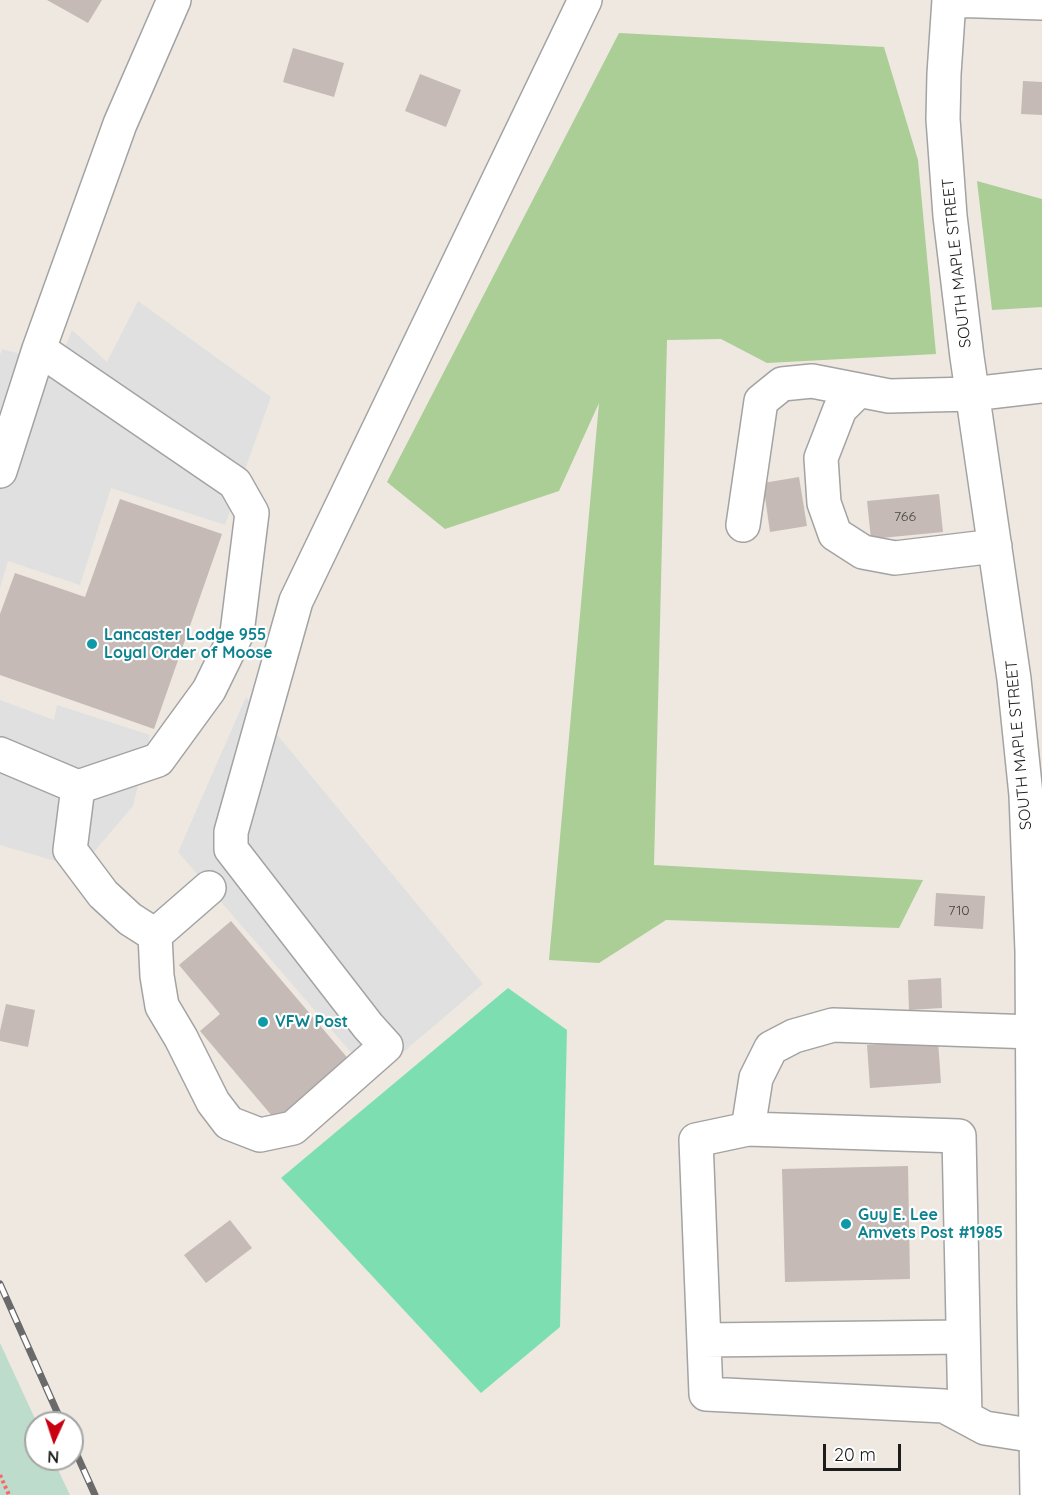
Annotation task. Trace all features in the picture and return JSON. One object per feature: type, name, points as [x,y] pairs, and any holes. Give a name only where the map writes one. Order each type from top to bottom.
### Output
[{"type":"street","points":[[0,471],[39,349],[120,124],[174,0]]},
{"type":"street","points":[[155,935],[157,976],[162,1006],[213,1102],[229,1123],[260,1135],[293,1128],[386,1046],[231,849],[231,832],[296,601],[585,0]]},
{"type":"street","points":[[949,0],[1042,3]]},
{"type":"street","name":"SOUTH MAPLE STREET","points":[[949,0],[943,119],[950,216],[972,394],[1016,691],[1036,906],[1033,1032],[1038,1304],[1037,1495]]},
{"type":"street","points":[[0,754],[78,787],[158,760],[209,690],[237,633],[252,513],[235,483],[39,349]]},
{"type":"street","points":[[743,525],[760,401],[782,384],[812,381],[890,396],[972,394],[1042,386]]},
{"type":"street","points":[[858,391],[840,409],[821,458],[824,503],[835,534],[863,552],[895,558],[995,546]]},
{"type":"street","points":[[78,787],[70,850],[103,894],[130,920],[155,935]]},
{"type":"street","points":[[155,935],[209,888]]},
{"type":"street","points":[[747,1129],[756,1078],[771,1048],[794,1036],[833,1025],[1033,1032]]},
{"type":"street","points":[[965,1417],[959,1136],[747,1129],[696,1140],[706,1394],[944,1406],[965,1417],[986,1428],[1036,1436]]},
{"type":"street","points":[[704,1340],[963,1337]]},
{"type":"path","points":[[0,1475],[9,1495]]},
{"type":"green space","points":[[619,33],[884,47],[918,160],[936,354],[767,363],[721,339],[667,340],[654,865],[923,880],[899,928],[666,920],[599,963],[549,960],[599,403],[559,491],[445,529],[387,482]]},
{"type":"green space","points":[[977,181],[1042,199],[1042,307],[992,310]]},
{"type":"green space","points":[[508,988],[567,1030],[560,1327],[481,1393],[281,1178]]},
{"type":"green space","points":[[0,1343],[31,1411],[24,1411],[24,1471],[59,1471],[70,1495],[0,1495]]},
{"type":"shaded area","points":[[138,301],[271,397],[225,525],[111,488],[80,585],[8,561],[0,588],[0,355],[2,349],[24,355],[56,369],[72,330],[107,362]]},
{"type":"shaded area","points":[[246,697],[483,984],[373,1078],[178,852]]},
{"type":"shaded area","points":[[0,700],[54,720],[57,705],[150,735],[133,806],[93,853],[59,862],[0,845]]},
{"type":"building","points":[[47,0],[102,0],[88,23]]},
{"type":"building","points":[[293,48],[344,63],[334,97],[283,82]]},
{"type":"building","points":[[420,74],[461,90],[446,127],[405,111]]},
{"type":"building","points":[[1023,81],[1042,82],[1042,115],[1021,114]]},
{"type":"building","points":[[799,477],[807,526],[770,532],[763,483]]},
{"type":"building","points":[[939,494],[943,532],[871,539],[867,501]]},
{"type":"building","name":"Lancaster Lodge 955 Loyal Order of Moose","points":[[120,499],[222,534],[154,729],[0,675],[0,614],[15,573],[85,597]]},
{"type":"building","points":[[936,893],[985,896],[983,929],[934,926]]},
{"type":"building","name":"VFW Post","points":[[231,921],[351,1062],[278,1123],[200,1031],[220,1014],[179,965]]},
{"type":"building","points":[[941,978],[942,1008],[909,1010],[908,980]]},
{"type":"building","points":[[6,1004],[35,1010],[28,1047],[0,1041]]},
{"type":"building","points":[[938,1041],[941,1083],[870,1088],[867,1045]]},
{"type":"building","name":"Guy E. Lee Amvets Post #1985","points":[[908,1166],[910,1279],[785,1282],[782,1169]]},
{"type":"building","points":[[230,1220],[252,1248],[206,1283],[184,1255]]},
{"type":"railway","points":[[0,1284],[57,1411]]},
{"type":"railway","points":[[84,1471],[95,1495]]},
{"type":"place","name":"Lancaster Lodge 955 Loyal Order of Moose","points":[[92,644]]},
{"type":"place","name":"VFW Post","points":[[263,1022]]},
{"type":"place","name":"Guy E. Lee Amvets Post #1985","points":[[846,1224]]}]
